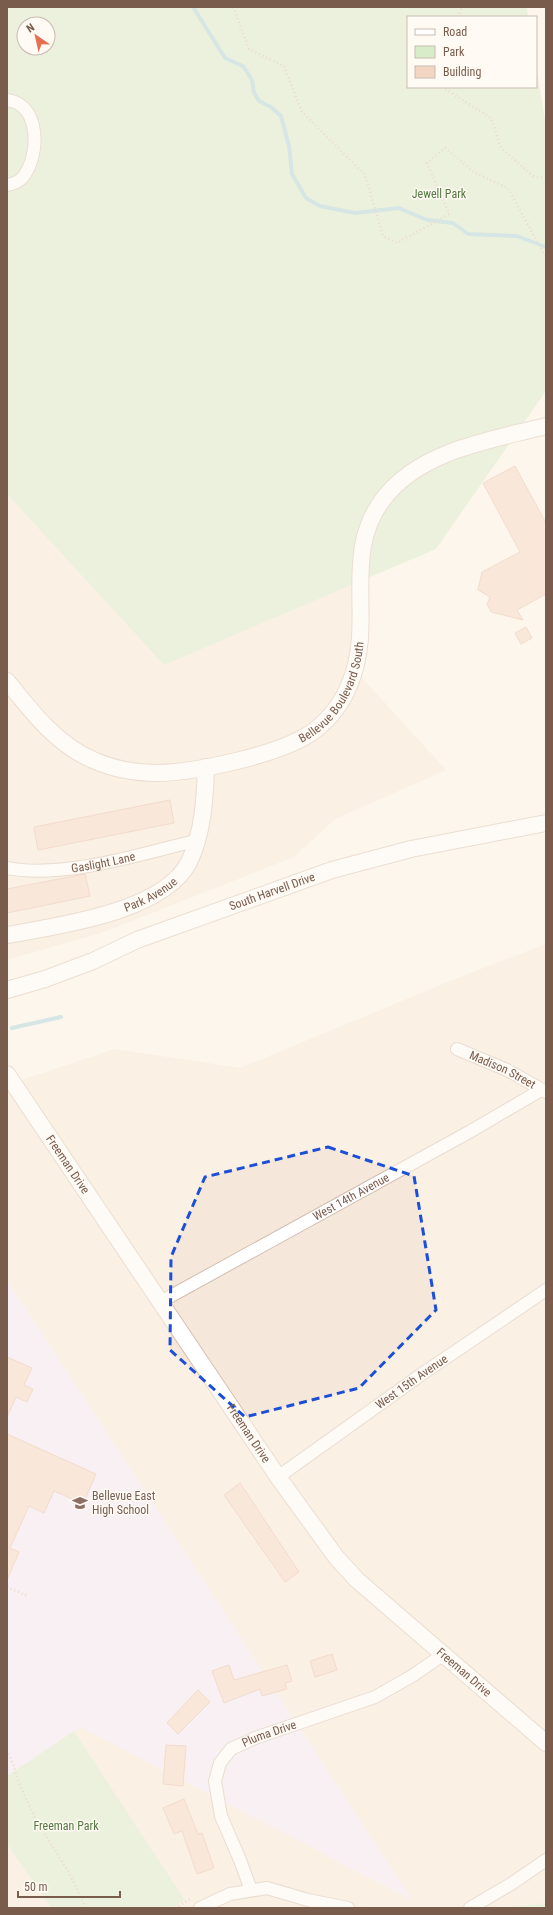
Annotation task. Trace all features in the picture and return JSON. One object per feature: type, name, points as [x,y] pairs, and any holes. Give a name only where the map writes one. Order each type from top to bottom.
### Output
[{"type":"street","points":[[7,100],[12,100],[21,105],[33,126],[35,136],[29,167],[23,178],[15,183],[7,185]]},
{"type":"street","name":"Bellevue Boulevard South","points":[[7,681],[33,713],[56,735],[78,752],[92,760],[113,767],[140,772],[159,773],[206,767],[273,751],[294,743],[315,730],[338,706],[355,670],[359,647],[361,616],[360,562],[364,534],[371,518],[390,491],[413,472],[452,452],[546,426]]},
{"type":"street","name":"Park Avenue","points":[[7,935],[100,916],[153,895],[167,887],[180,875],[189,863],[198,840],[206,789],[206,767]]},
{"type":"street","name":"South Harvell Drive","points":[[7,990],[45,979],[93,961],[137,940],[332,870],[411,849],[546,823]]},
{"type":"street","name":"Gaslight Lane","points":[[7,868],[24,872],[88,866],[198,840]]},
{"type":"street","name":"Madison Street","points":[[457,1049],[507,1070],[543,1091]]},
{"type":"street","name":"Freeman Drive","points":[[7,1074],[278,1477],[336,1557],[357,1580],[546,1742]]},
{"type":"street","name":"West 14th Avenue","points":[[160,1302],[543,1091]]},
{"type":"street","name":"West 15th Avenue","points":[[278,1477],[416,1378],[546,1290]]},
{"type":"street","name":"Pluma Drive","points":[[251,1890],[221,1816],[214,1781],[220,1763],[231,1750],[254,1738],[375,1697],[412,1676],[444,1654]]},
{"type":"street","points":[[470,1908],[511,1884],[546,1860]]},
{"type":"street","points":[[200,1908],[230,1894],[267,1888],[308,1900],[348,1908]]},
{"type":"path","points":[[233,7],[249,49],[284,66],[302,112],[365,175],[383,236],[397,243],[449,214],[427,163],[445,148],[475,173],[508,188],[546,258]]},
{"type":"path","points":[[444,88],[491,118],[501,148],[533,176],[546,178]]},
{"type":"path","points":[[7,1587],[27,1596]]},
{"type":"path","points":[[7,1750],[18,1781],[36,1820],[68,1871],[86,1908]]},
{"type":"highlighted area","points":[[328,1147],[414,1176],[436,1310],[359,1388],[245,1417],[170,1350],[171,1257],[205,1177]]},
{"type":"shaded area","points":[[7,468],[371,518],[355,670],[446,770],[335,819],[294,857],[104,932],[7,960]]},
{"type":"shaded area","points":[[546,944],[546,1908],[172,1908],[185,1900],[74,1731],[81,1727],[411,1899],[7,1280],[7,1085],[115,1049],[240,1068],[455,979]]},
{"type":"shaded area","name":"Bellevue East High School","points":[[7,1280],[412,1900],[81,1727],[7,1776]]},
{"type":"shaded area","points":[[7,1844],[51,1908],[7,1908]]},
{"type":"green space","name":"Jewell Park","points":[[7,7],[527,7],[528,16],[407,16],[407,88],[537,88],[537,71],[546,126],[546,391],[436,549],[164,665],[7,494]]},
{"type":"green space","name":"Freeman Park","points":[[74,1731],[185,1900],[172,1908],[51,1908],[7,1844],[7,1776]]},
{"type":"green space","points":[[546,1903],[546,1908],[501,1908]]},
{"type":"building","points":[[515,466],[546,523],[546,594],[517,610],[523,620],[491,612],[487,604],[490,597],[478,590],[482,572],[520,552],[483,483]]},
{"type":"building","points":[[526,627],[532,638],[521,644],[515,633]]},
{"type":"building","points":[[170,800],[174,823],[38,850],[34,827]]},
{"type":"building","points":[[85,874],[90,896],[7,913],[7,889]]},
{"type":"building","points":[[7,1357],[32,1368],[24,1385],[33,1389],[27,1402],[16,1397],[7,1417]]},
{"type":"building","name":"Bellevue East High School","points":[[7,1434],[96,1474],[83,1504],[54,1491],[44,1513],[29,1506],[10,1548],[19,1552],[7,1580]]},
{"type":"building","points":[[240,1483],[299,1572],[285,1582],[224,1495]]},
{"type":"building","points":[[332,1654],[337,1670],[315,1677],[310,1661]]},
{"type":"building","points":[[229,1665],[234,1680],[287,1665],[292,1681],[285,1683],[287,1689],[262,1696],[260,1689],[224,1703],[212,1671]]},
{"type":"building","points":[[198,1690],[210,1702],[178,1734],[167,1723]]},
{"type":"building","points":[[166,1745],[186,1746],[183,1786],[163,1784]]},
{"type":"building","points":[[184,1799],[198,1834],[202,1833],[214,1868],[197,1874],[182,1831],[174,1834],[163,1808]]},
{"type":"waterway","points":[[193,7],[225,58],[243,66],[252,80],[254,93],[259,101],[271,107],[281,116],[289,146],[292,174],[306,198],[320,206],[355,213],[399,208],[427,220],[453,223],[468,234],[517,236],[546,247]]},
{"type":"waterway","points":[[12,1028],[61,1017]]},
{"type":"place","name":"Bellevue East High School","points":[[80,1503]]}]
